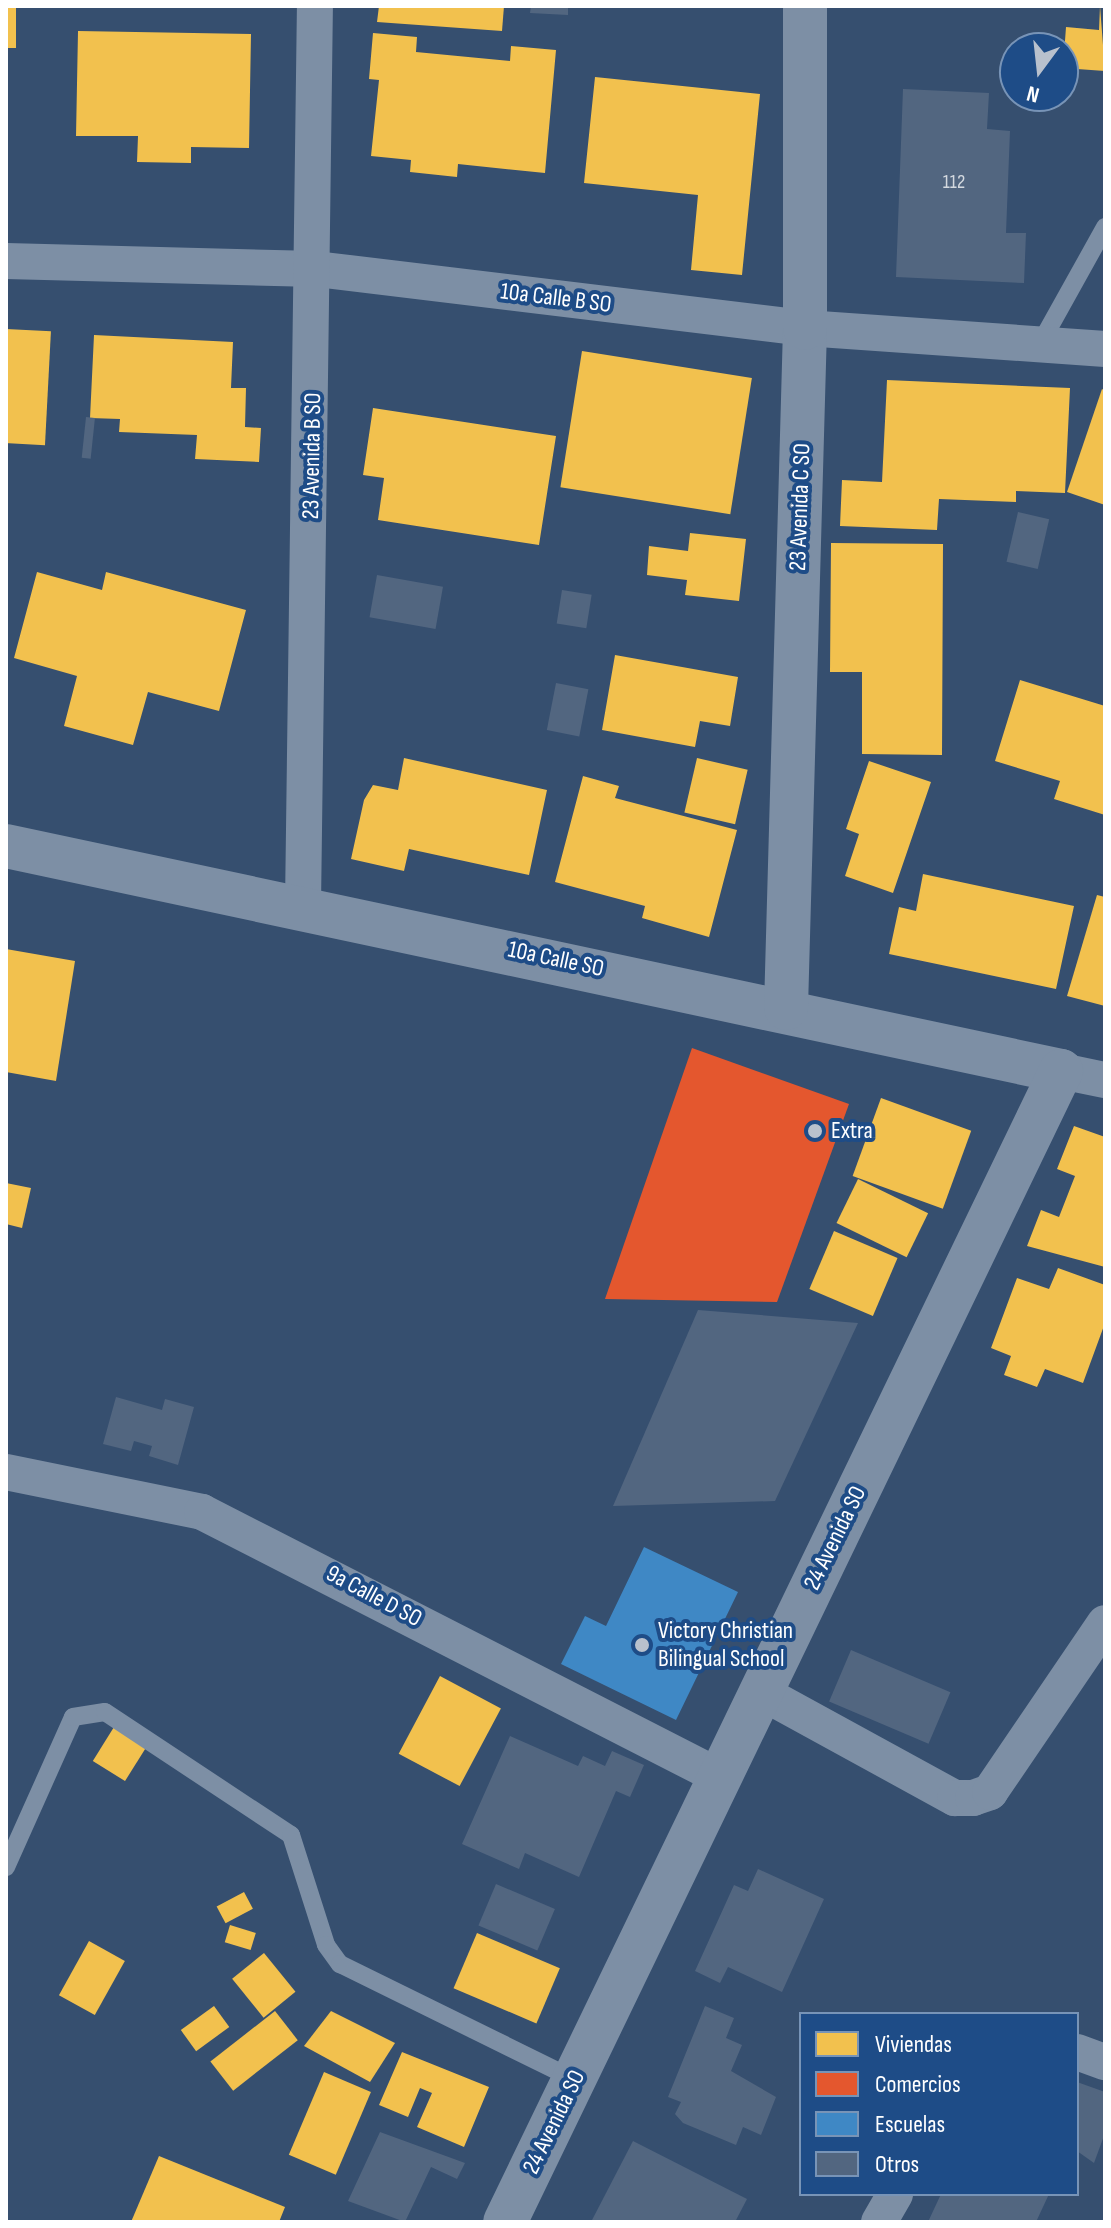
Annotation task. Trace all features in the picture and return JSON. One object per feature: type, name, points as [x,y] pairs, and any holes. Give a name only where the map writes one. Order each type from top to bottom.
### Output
[{"type":"street","name":"23 Avenida B SO","points":[[303,905],[316,269],[315,6]]},
{"type":"street","name":"23 Avenida C SO","points":[[786,1008],[805,328],[805,6]]},
{"type":"street","name":"10a Calle B SO","points":[[6,261],[316,269],[805,328],[1105,349]]},
{"type":"street","name":"10a Calle SO","points":[[6,846],[303,905],[1105,1080]]},
{"type":"street","name":"24 Avenida SO","points":[[505,2222],[1061,1071]]},
{"type":"street","name":"9a Calle D SO","points":[[6,1472],[202,1512],[720,1777]]},
{"type":"street","points":[[761,1692],[955,1798],[973,1798],[990,1792],[1105,1623]]},
{"type":"street","points":[[1079,2053],[1105,2062]]},
{"type":"street","points":[[879,2222],[894,2196]]},
{"type":"lane","points":[[1040,344],[1105,227]]},
{"type":"lane","points":[[6,1867],[73,1717],[105,1712],[291,1835],[326,1945],[340,1964],[574,2079]]},
{"type":"building: Viviendas","points":[[6,6],[16,6],[16,48],[6,48]]},
{"type":"building: Viviendas","points":[[379,6],[504,6],[502,31],[377,22]]},
{"type":"building: Viviendas","points":[[1100,6],[1105,71],[1079,69],[1079,32],[1066,32],[1066,27],[1099,30]]},
{"type":"building: Viviendas","points":[[78,31],[251,34],[249,148],[191,147],[191,163],[137,162],[138,136],[76,136]]},
{"type":"building: Viviendas","points":[[373,33],[417,37],[416,52],[510,61],[511,46],[556,50],[545,173],[458,164],[457,177],[410,172],[411,160],[371,156],[379,80],[369,79]]},
{"type":"building: Viviendas","points":[[595,77],[760,94],[742,275],[691,270],[698,195],[584,183]]},
{"type":"building: Viviendas","points":[[6,329],[51,331],[45,445],[6,443]]},
{"type":"building: Viviendas","points":[[94,335],[233,342],[231,388],[246,388],[245,427],[261,428],[259,462],[195,459],[197,435],[119,432],[120,419],[90,418]]},
{"type":"building: Viviendas","points":[[582,351],[752,378],[730,514],[560,487]]},
{"type":"building: Viviendas","points":[[887,380],[1070,388],[1065,493],[1016,491],[1016,502],[939,499],[937,530],[840,526],[842,480],[882,482]]},
{"type":"building: Viviendas","points":[[1102,389],[1105,391],[1105,505],[1067,492]]},
{"type":"building: Viviendas","points":[[373,408],[556,436],[539,545],[378,520],[384,478],[363,475]]},
{"type":"building: Viviendas","points":[[690,533],[746,539],[739,601],[685,595],[687,580],[647,575],[649,546],[688,551]]},
{"type":"building: Viviendas","points":[[831,543],[943,544],[942,755],[862,754],[862,672],[830,672]]},
{"type":"building: Viviendas","points":[[37,572],[102,590],[106,572],[246,610],[219,711],[148,692],[133,745],[64,726],[77,676],[14,658]]},
{"type":"building: Viviendas","points":[[615,655],[738,677],[730,726],[700,721],[695,747],[602,730]]},
{"type":"building: Viviendas","points":[[1020,680],[1105,706],[1105,815],[1054,799],[1060,781],[995,761]]},
{"type":"building: Viviendas","points":[[404,758],[547,790],[529,875],[409,849],[404,871],[351,859],[364,800],[373,785],[398,790]]},
{"type":"building: Viviendas","points":[[697,758],[748,770],[735,824],[684,813]]},
{"type":"building: Viviendas","points":[[869,761],[931,782],[893,893],[845,876],[859,834],[846,829]]},
{"type":"building: Viviendas","points":[[583,776],[619,786],[615,798],[737,830],[709,937],[642,918],[645,906],[555,882]]},
{"type":"building: Viviendas","points":[[923,874],[1074,906],[1056,989],[889,954],[899,907],[916,911]]},
{"type":"building: Viviendas","points":[[1097,895],[1105,897],[1105,1006],[1067,996]]},
{"type":"building: Viviendas","points":[[6,949],[75,961],[56,1081],[6,1072]]},
{"type":"building: Viviendas","points":[[881,1098],[971,1131],[943,1209],[853,1176]]},
{"type":"building: Viviendas","points":[[1074,1126],[1105,1137],[1105,1267],[1027,1246],[1041,1210],[1059,1217],[1075,1176],[1057,1169]]},
{"type":"building: Viviendas","points":[[858,1179],[928,1213],[907,1257],[837,1223]]},
{"type":"building: Viviendas","points":[[6,1183],[31,1188],[22,1228],[6,1224]]},
{"type":"building: Viviendas","points":[[834,1231],[898,1258],[873,1316],[809,1289]]},
{"type":"building: Viviendas","points":[[1058,1268],[1105,1285],[1105,1323],[1083,1383],[1045,1369],[1037,1387],[1004,1375],[1011,1356],[991,1348],[1017,1278],[1049,1289]]},
{"type":"building: Viviendas","points":[[440,1676],[501,1708],[460,1786],[399,1754]]},
{"type":"building: Viviendas","points":[[114,1727],[146,1747],[125,1781],[93,1761]]},
{"type":"building: Viviendas","points":[[244,1892],[253,1909],[226,1923],[217,1907]]},
{"type":"building: Viviendas","points":[[230,1925],[256,1933],[251,1950],[225,1942]]},
{"type":"building: Viviendas","points":[[477,1933],[560,1968],[536,2023],[454,1988]]},
{"type":"building: Viviendas","points":[[89,1941],[125,1961],[95,2015],[59,1995]]},
{"type":"building: Viviendas","points":[[264,1953],[295,1992],[264,2018],[232,1979]]},
{"type":"building: Viviendas","points":[[214,2006],[229,2027],[196,2051],[181,2030]]},
{"type":"building: Viviendas","points":[[275,2011],[298,2040],[233,2091],[210,2061]]},
{"type":"building: Viviendas","points":[[331,2011],[395,2043],[370,2082],[304,2046]]},
{"type":"building: Viviendas","points":[[402,2052],[489,2087],[464,2147],[417,2127],[432,2093],[420,2088],[408,2117],[379,2105]]},
{"type":"building: Viviendas","points":[[324,2072],[371,2092],[336,2175],[289,2155]]},
{"type":"building: Viviendas","points":[[159,2156],[285,2207],[279,2222],[131,2222]]},
{"type":"building: Comercios","points":[[692,1048],[849,1104],[777,1302],[605,1299]]},
{"type":"building: Escuelas","name":"Victory Christian Bilingual School","points":[[644,1547],[738,1592],[676,1720],[561,1664],[585,1616],[606,1626]]},
{"type":"building: Otros","points":[[531,6],[568,6],[568,15],[530,13]]},
{"type":"building: Otros","points":[[903,89],[989,93],[987,129],[1010,131],[1006,233],[1026,233],[1024,283],[896,277]]},
{"type":"building: Otros","points":[[86,417],[95,418],[91,459],[82,458]]},
{"type":"building: Otros","points":[[1018,512],[1049,519],[1038,569],[1007,562]]},
{"type":"building: Otros","points":[[377,575],[443,587],[436,629],[370,617]]},
{"type":"building: Otros","points":[[562,590],[592,595],[586,628],[557,624]]},
{"type":"building: Otros","points":[[556,683],[588,689],[579,736],[547,730]]},
{"type":"building: Otros","points":[[698,1310],[858,1323],[775,1501],[613,1506]]},
{"type":"building: Otros","points":[[116,1397],[162,1410],[165,1399],[194,1407],[178,1465],[149,1456],[152,1446],[134,1441],[131,1451],[103,1444]]},
{"type":"building: Otros","points":[[851,1650],[950,1692],[929,1744],[829,1702]]},
{"type":"building: Otros","points":[[510,1736],[578,1766],[583,1756],[605,1766],[612,1751],[644,1765],[630,1797],[616,1791],[579,1877],[525,1853],[519,1869],[462,1844]]},
{"type":"building: Otros","points":[[758,1869],[824,1899],[782,1992],[728,1967],[720,1983],[695,1971],[734,1885],[748,1891]]},
{"type":"building: Otros","points":[[496,1884],[555,1909],[537,1950],[478,1925]]},
{"type":"building: Otros","points":[[705,2006],[734,2018],[726,2038],[742,2045],[731,2071],[776,2097],[761,2135],[743,2127],[736,2145],[683,2123],[675,2114],[681,2102],[668,2097]]},
{"type":"building: Otros","points":[[1079,2083],[1105,2092],[1105,2133],[1094,2163],[1079,2152]]},
{"type":"building: Otros","points":[[380,2132],[465,2163],[457,2179],[431,2167],[405,2222],[348,2201]]},
{"type":"building: Otros","points":[[633,2141],[747,2199],[735,2222],[591,2222]]},
{"type":"building: Otros","points":[[940,2196],[1048,2196],[1036,2222],[928,2222]]},
{"type":"place","name":"Extra","points":[[815,1131]]},
{"type":"place","name":"Victory Christian Bilingual School","points":[[642,1645]]}]
